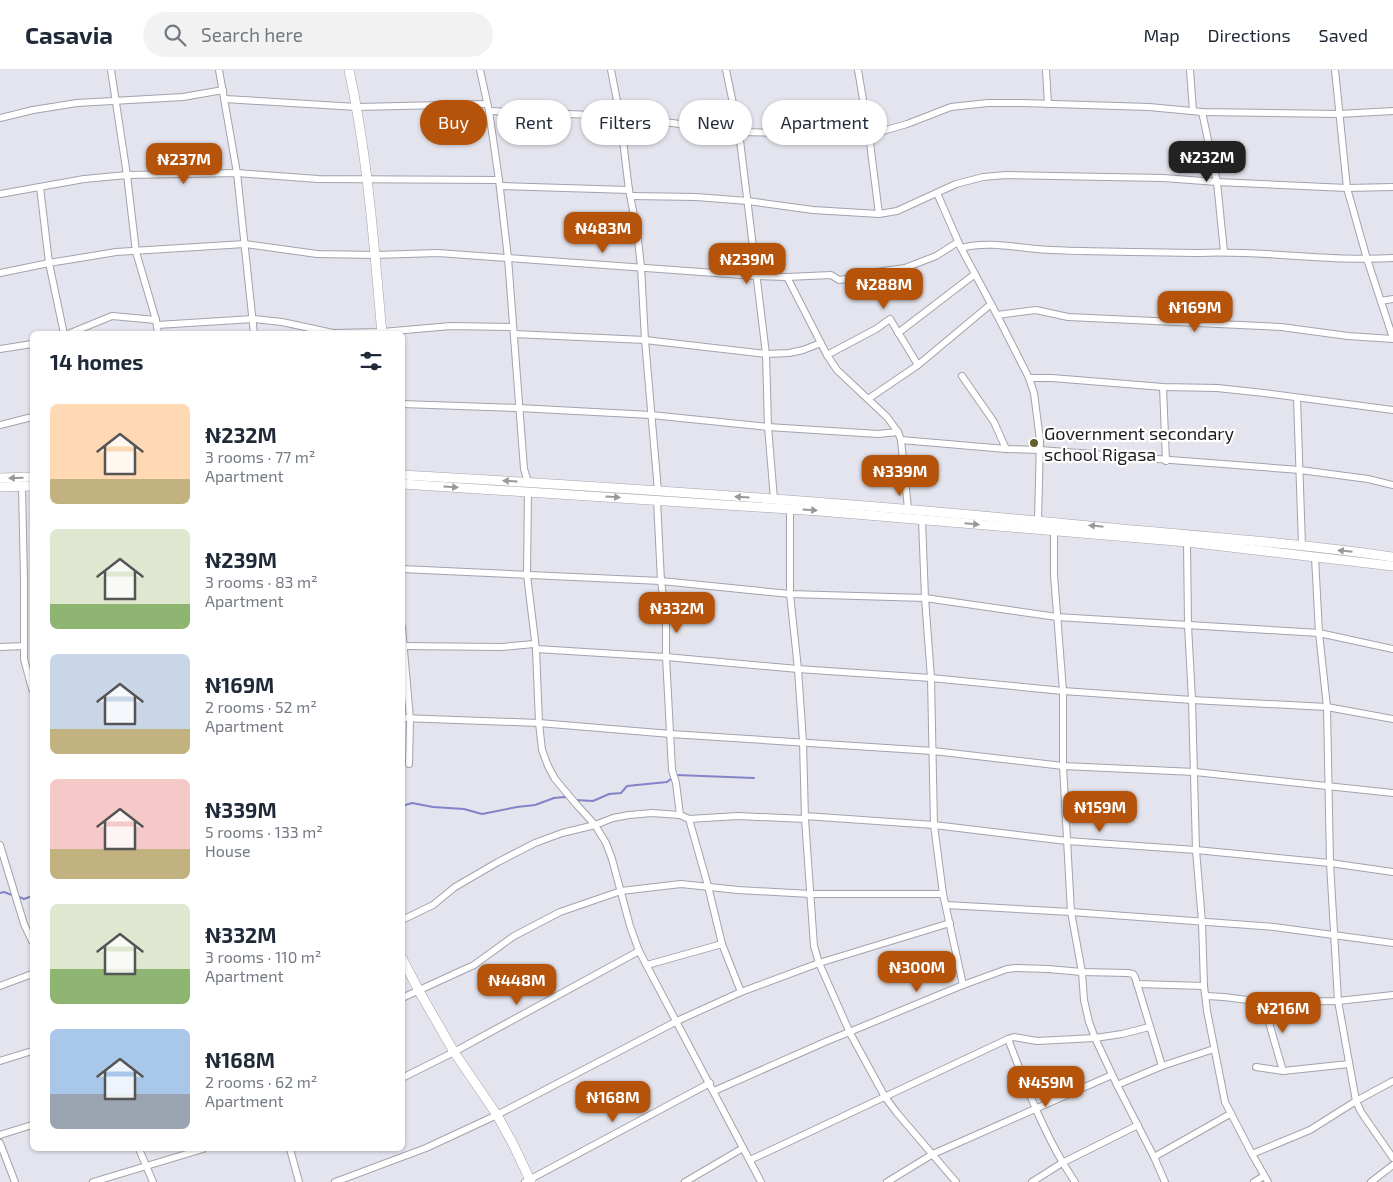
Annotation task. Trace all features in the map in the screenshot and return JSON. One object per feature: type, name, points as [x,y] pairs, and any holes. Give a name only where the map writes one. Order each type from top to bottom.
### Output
[{"type":"main road","points":[[349,70],[357,107],[367,180],[382,331]]},
{"type":"main road","points":[[405,475],[1187,542],[1393,566]]},
{"type":"main road","points":[[0,478],[30,477]]},
{"type":"main road","points":[[405,484],[528,486]]},
{"type":"main road","points":[[0,487],[30,486]]},
{"type":"main road","points":[[657,496],[774,499],[908,509],[1302,546],[1393,557]]},
{"type":"main road","points":[[405,964],[454,1052],[497,1115],[514,1146],[529,1181]]},
{"type":"street","points":[[111,70],[127,175],[136,252],[158,331]]},
{"type":"street","points":[[219,70],[237,173],[254,331]]},
{"type":"street","points":[[480,70],[486,100]]},
{"type":"street","points":[[611,70],[617,100]]},
{"type":"street","points":[[726,70],[732,100]]},
{"type":"street","points":[[858,70],[863,100]]},
{"type":"street","points":[[1046,70],[1048,104]]},
{"type":"street","points":[[1190,70],[1194,112]]},
{"type":"street","points":[[997,315],[1036,310],[1068,317],[1281,327],[1348,336],[1393,339],[1366,259],[1348,188],[1335,70]]},
{"type":"street","points":[[0,118],[33,110],[77,103],[183,98],[223,90]]},
{"type":"street","points":[[225,99],[357,107],[420,106]]},
{"type":"street","points":[[887,130],[951,107],[988,103],[1148,107],[1194,112],[1339,114],[1393,111]]},
{"type":"street","points":[[487,104],[500,183],[508,258],[524,468],[528,486],[527,575],[535,646],[542,750],[555,779],[595,824],[606,843],[639,951],[761,1182]]},
{"type":"street","points":[[489,111],[581,115]]},
{"type":"street","points":[[1202,112],[1217,182],[1224,252]]},
{"type":"street","points":[[624,145],[641,267],[661,581],[666,618],[666,657],[672,770],[676,782],[680,815]]},
{"type":"street","points":[[740,145],[766,354],[768,427],[774,499]]},
{"type":"street","points":[[870,145],[879,214]]},
{"type":"street","points":[[0,194],[84,179],[127,175],[237,173],[318,179],[500,183],[748,201],[813,210],[879,214],[897,211],[956,184],[983,177],[1163,178],[1348,188],[1393,186]]},
{"type":"street","points":[[40,187],[49,263],[63,331]]},
{"type":"street","points":[[937,193],[959,245],[1029,378],[1034,393],[1040,440],[1038,521]]},
{"type":"street","points":[[0,273],[116,252],[245,244],[317,254],[438,254],[756,276],[831,275],[839,280],[854,278],[861,274],[905,268],[959,245],[988,245],[1050,250],[1224,252],[1366,259],[1393,258]]},
{"type":"street","points":[[898,334],[975,274]]},
{"type":"street","points":[[787,277],[827,355],[837,370],[887,418],[898,432],[901,440],[908,509]]},
{"type":"street","points":[[1381,301],[1393,299]]},
{"type":"street","points":[[868,399],[918,366],[991,304]]},
{"type":"street","points":[[75,331],[112,316],[156,322],[253,319],[282,322],[324,331]]},
{"type":"street","points":[[827,355],[890,319],[918,366]]},
{"type":"street","points":[[402,331],[451,326],[645,340],[766,354],[789,354],[821,343]]},
{"type":"street","points":[[0,349],[30,344]]},
{"type":"street","points":[[962,376],[994,422],[1006,449]]},
{"type":"street","points":[[1029,378],[1217,388],[1393,410]]},
{"type":"street","points":[[1163,386],[1166,461]]},
{"type":"street","points":[[1297,398],[1302,546]]},
{"type":"street","points":[[405,404],[651,415],[768,427],[878,434],[898,432]]},
{"type":"street","points":[[0,425],[30,418]]},
{"type":"street","points":[[901,440],[1300,470],[1368,479],[1393,485]]},
{"type":"street","points":[[22,487],[24,659],[30,682]]},
{"type":"street","points":[[790,509],[790,594],[804,742],[805,818],[813,938],[819,963],[850,1033],[885,1097],[956,1182]]},
{"type":"street","points":[[922,520],[931,678],[934,825],[943,894],[963,985]]},
{"type":"street","points":[[1054,531],[1054,575],[1063,691],[1063,766],[1071,912],[1082,972],[1084,1000],[1095,1038],[1165,1182]]},
{"type":"street","points":[[1187,542],[1196,850],[1202,922],[1204,986],[1225,1102],[1266,1179],[1254,1182]]},
{"type":"street","points":[[1315,557],[1319,634],[1326,707],[1330,863],[1338,1001],[1356,1101],[1361,1112],[1393,1158]]},
{"type":"street","points":[[405,569],[661,581],[790,594],[925,598],[1057,616],[1319,634],[1393,649]]},
{"type":"street","points":[[24,580],[30,578]]},
{"type":"street","points":[[0,647],[24,646]]},
{"type":"street","points":[[405,646],[535,646],[798,669],[931,678],[1063,691],[1326,707],[1393,719]]},
{"type":"street","points":[[24,659],[30,655]]},
{"type":"street","points":[[405,667],[410,719],[409,764]]},
{"type":"street","points":[[405,718],[539,723],[671,734],[933,750],[1063,766],[1195,772],[1393,793]]},
{"type":"street","points":[[405,919],[434,905],[455,887],[535,843],[613,818],[652,813],[680,815],[689,819],[738,816],[934,825],[1067,841],[1196,850],[1330,863],[1393,872]]},
{"type":"street","points":[[689,819],[722,944],[741,992]]},
{"type":"street","points":[[0,845],[24,924],[30,937]]},
{"type":"street","points":[[405,997],[474,965],[514,936],[560,912],[621,891],[680,884],[738,890],[810,894],[943,894]]},
{"type":"street","points":[[946,905],[1274,927],[1393,943]]},
{"type":"street","points":[[335,1182],[426,1148],[497,1115],[677,1021],[741,992],[819,963],[950,923]]},
{"type":"street","points":[[647,965],[722,944]]},
{"type":"street","points":[[405,1076],[454,1052],[639,951]]},
{"type":"street","points":[[714,1091],[792,1056],[963,985],[1007,969],[1016,968],[1133,974],[1162,1066]]},
{"type":"street","points":[[0,986],[30,975]]},
{"type":"street","points":[[1137,984],[1204,986]]},
{"type":"street","points":[[1206,996],[1263,1002],[1338,1001],[1393,995]]},
{"type":"street","points":[[1263,1002],[1283,1071]]},
{"type":"street","points":[[750,1160],[1014,1037],[1037,1041],[1095,1038],[1149,1027]]},
{"type":"street","points":[[1008,1039],[1034,1108],[1062,1163],[1075,1182]]},
{"type":"street","points":[[1117,1085],[1162,1066],[1214,1049]]},
{"type":"street","points":[[0,1061],[30,1052]]},
{"type":"street","points":[[1256,1067],[1283,1071],[1349,1064]]},
{"type":"street","points":[[887,1182],[932,1154],[1112,1075]]},
{"type":"street","points":[[1252,1154],[1310,1130],[1356,1101],[1393,1081]]},
{"type":"street","points":[[529,1181],[710,1083]]},
{"type":"street","points":[[1154,1157],[1230,1114]]},
{"type":"street","points":[[1032,1182],[1062,1163],[1138,1125]]},
{"type":"street","points":[[0,1135],[30,1126]]},
{"type":"street","points":[[0,1143],[15,1182]]},
{"type":"street","points":[[685,1182],[744,1148]]},
{"type":"street","points":[[141,1151],[153,1182]]},
{"type":"street","points":[[93,1182],[196,1151]]},
{"type":"street","points":[[291,1151],[300,1182]]},
{"type":"street","points":[[1371,1182],[1393,1165]]},
{"type":"waterway","points":[[676,775],[754,778]]},
{"type":"waterway","points":[[576,800],[593,801],[609,794],[621,793],[627,786],[667,782],[672,778]]},
{"type":"waterway","points":[[405,805],[412,803],[433,807],[464,809],[482,814],[535,805],[554,798],[569,798]]},
{"type":"waterway","points":[[0,893],[4,892],[12,895]]},
{"type":"waterway","points":[[17,896],[24,899],[30,897]]},
{"type":"place","name":"Government secondary school Rigasa","points":[[1034,443]]}]
